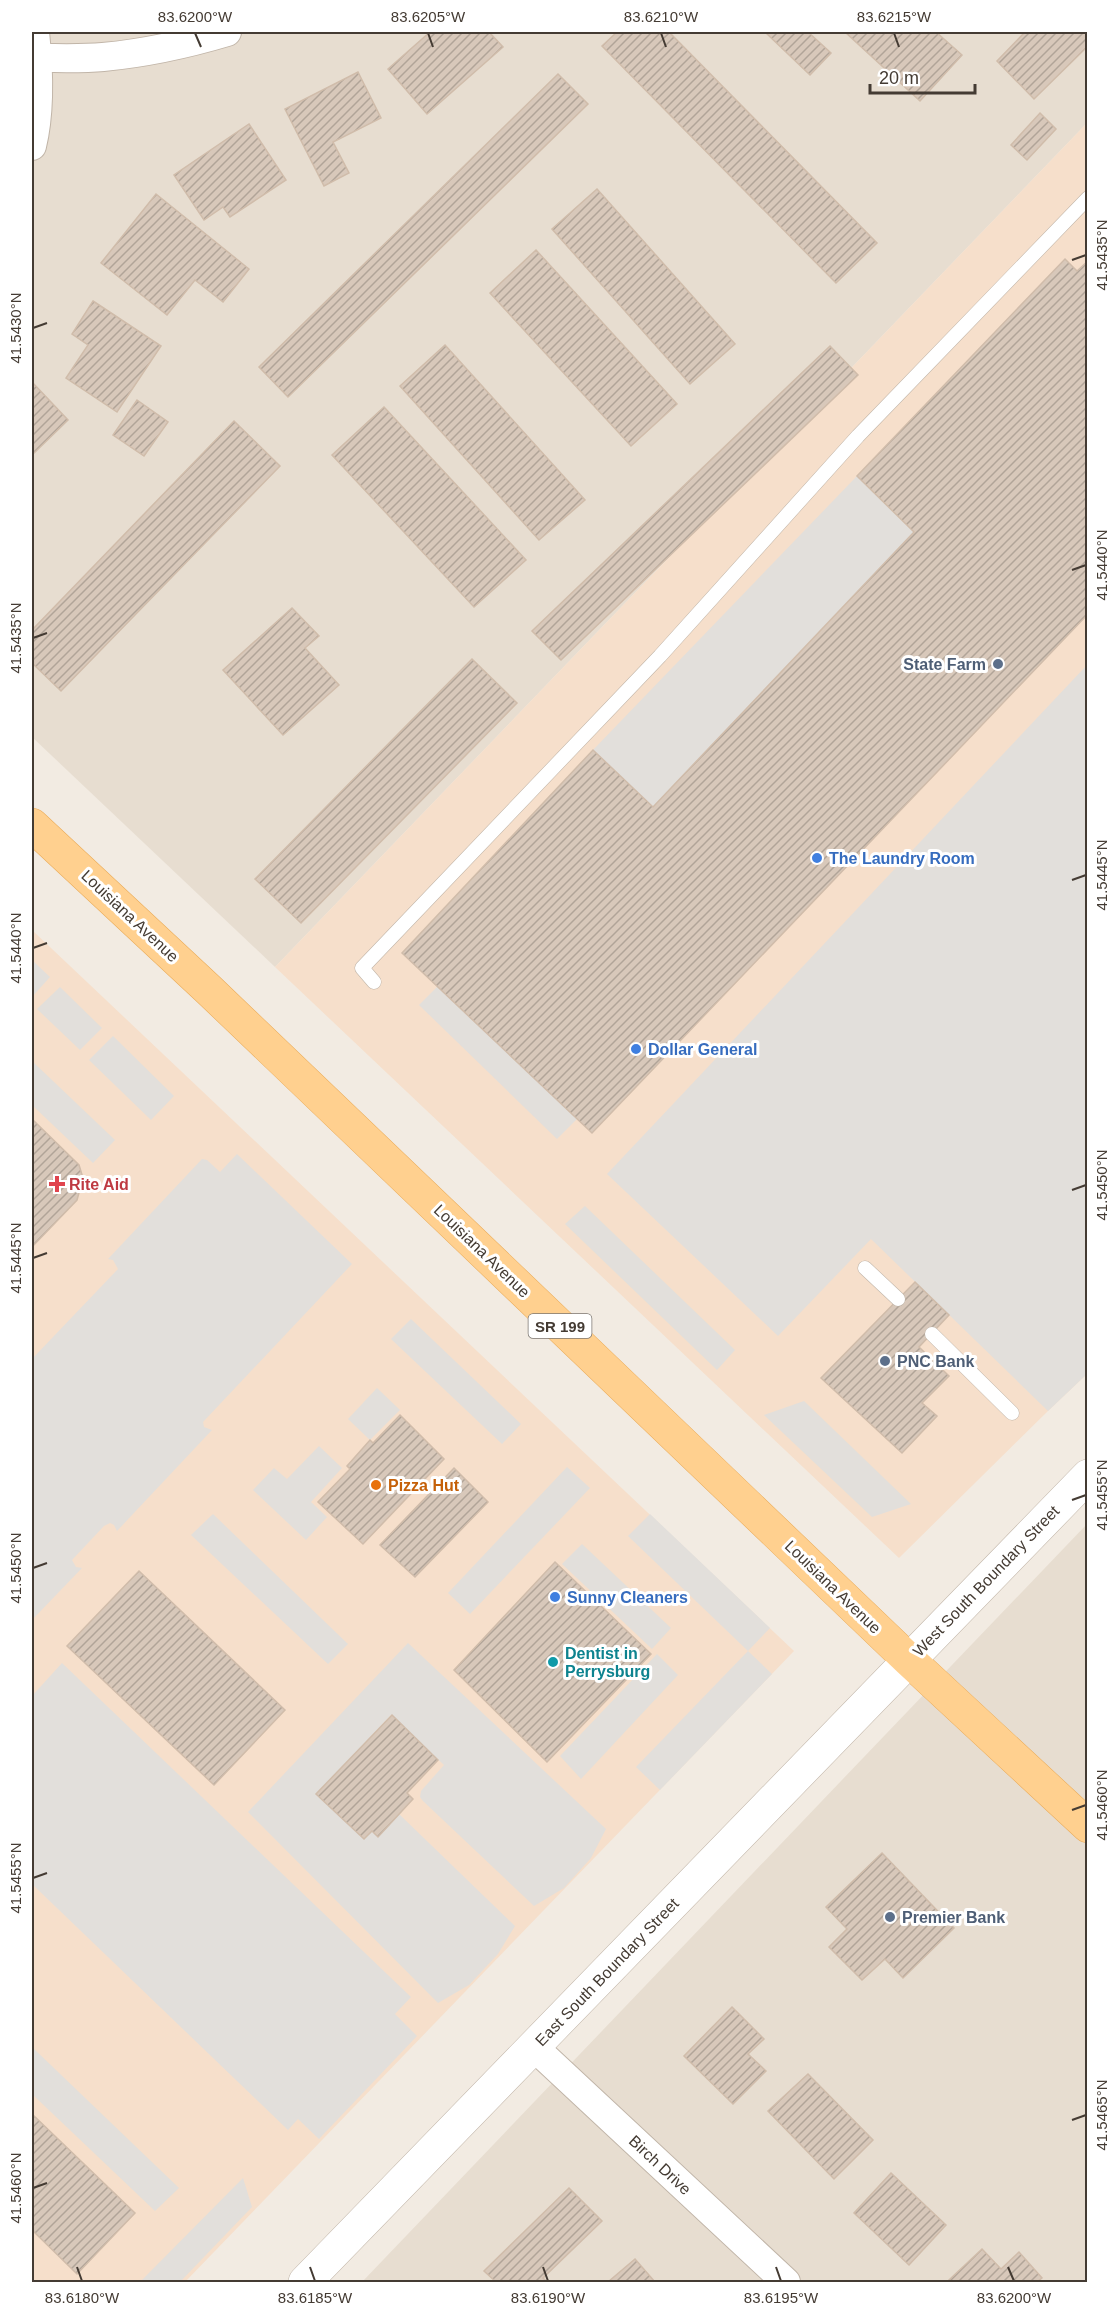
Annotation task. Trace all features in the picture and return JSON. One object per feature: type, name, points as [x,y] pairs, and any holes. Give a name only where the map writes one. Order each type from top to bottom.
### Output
[{"type":"main road","name":"Louisiana Avenue","points":[[32,825],[218,998],[909,1660],[1088,1826]]},
{"type":"street","points":[[32,146],[38,105],[37,45],[101,57],[186,44],[227,32]]},
{"type":"street","name":"West South Boundary Street","points":[[909,1660],[1088,1476]]},
{"type":"street","name":"East South Boundary Street","points":[[305,2283],[909,1660]]},
{"type":"street","name":"Birch Drive","points":[[535,2048],[786,2283]]},
{"type":"lane","points":[[375,982],[362,968],[660,657],[858,436],[1088,198]]},
{"type":"lane","points":[[865,1268],[898,1299]]},
{"type":"lane","points":[[932,1334],[1012,1413]]},
{"type":"shaded area","points":[[32,32],[1087,32],[1087,123],[275,967],[32,737]]},
{"type":"shaded area","points":[[1087,123],[1087,1374],[899,1558],[275,967]]},
{"type":"shaded area","points":[[857,476],[914,532],[653,807],[593,750]]},
{"type":"shaded area","points":[[1087,665],[1087,1374],[1048,1411],[871,1239],[778,1336],[607,1174]]},
{"type":"shaded area","points":[[32,930],[794,1651],[185,2282],[32,2282]]},
{"type":"shaded area","points":[[32,960],[50,977],[32,997]]},
{"type":"shaded area","points":[[438,986],[577,1119],[557,1139],[419,1005]]},
{"type":"shaded area","points":[[60,987],[102,1028],[80,1050],[37,1009]]},
{"type":"shaded area","points":[[113,1036],[174,1096],[151,1120],[89,1060]]},
{"type":"shaded area","points":[[32,1061],[115,1140],[93,1163],[32,1105]]},
{"type":"shaded area","points":[[237,1154],[352,1264],[203,1422],[204,1427],[212,1430],[117,1531],[110,1523],[104,1526],[72,1560],[76,1567],[82,1568],[32,1620],[32,1359],[118,1269],[113,1260],[108,1259],[202,1159],[207,1160],[220,1172]]},
{"type":"shaded area","points":[[585,1206],[735,1350],[717,1370],[565,1224]]},
{"type":"shaded area","points":[[411,1319],[521,1424],[502,1444],[391,1339]]},
{"type":"shaded area","points":[[377,1388],[400,1410],[370,1440],[348,1419]]},
{"type":"shaded area","points":[[804,1401],[911,1504],[872,1517],[764,1415]]},
{"type":"shaded area","points":[[319,1446],[342,1468],[311,1502],[327,1517],[306,1540],[253,1490],[274,1468],[287,1479]]},
{"type":"shaded area","points":[[567,1467],[590,1488],[470,1614],[448,1593]]},
{"type":"shaded area","points":[[213,1514],[348,1644],[328,1664],[191,1535]]},
{"type":"shaded area","points":[[650,1514],[770,1628],[748,1651],[628,1536]]},
{"type":"shaded area","points":[[1087,1524],[1087,2282],[362,2282],[863,1758]]},
{"type":"shaded area","points":[[582,1544],[671,1628],[652,1649],[562,1564]]},
{"type":"shaded area","points":[[408,1643],[606,1829],[591,1858],[564,1888],[534,1906],[420,1797],[421,1791],[444,1765],[391,1715],[317,1794],[364,1839],[372,1831],[378,1836],[399,1814],[515,1926],[498,1954],[469,1985],[438,2003],[248,1812]]},
{"type":"shaded area","points":[[748,1651],[772,1674],[660,1790],[636,1767]]},
{"type":"shaded area","points":[[657,1654],[678,1675],[581,1779],[560,1756]]},
{"type":"shaded area","points":[[62,1663],[411,1997],[395,2014],[417,2036],[319,2139],[298,2119],[288,2130],[32,1884],[32,1696]]},
{"type":"shaded area","points":[[32,2047],[179,2188],[155,2211],[32,2094]]},
{"type":"shaded area","points":[[243,2178],[252,2207],[180,2282],[140,2282]]},
{"type":"building","points":[[430,32],[489,32],[503,47],[427,114],[388,69]]},
{"type":"building","points":[[617,32],[669,32],[877,243],[836,283],[602,46]]},
{"type":"building","points":[[765,32],[808,32],[831,53],[810,75]]},
{"type":"building","points":[[845,32],[936,32],[962,55],[920,101]]},
{"type":"building","points":[[1025,32],[1088,32],[1088,46],[1034,99],[997,61]]},
{"type":"building","points":[[358,72],[381,118],[333,142],[349,173],[324,186],[285,109]]},
{"type":"building","points":[[558,74],[588,104],[288,397],[259,367]]},
{"type":"building","points":[[1040,113],[1056,129],[1027,160],[1011,145]]},
{"type":"building","points":[[249,124],[286,180],[230,217],[223,207],[204,220],[174,175]]},
{"type":"building","points":[[597,189],[735,344],[690,384],[552,229]]},
{"type":"building","points":[[156,194],[249,269],[223,302],[195,280],[167,315],[101,263]]},
{"type":"building","points":[[536,250],[677,404],[631,446],[490,293]]},
{"type":"building","points":[[1065,259],[1077,271],[1088,261],[1088,614],[592,1133],[402,953],[593,750],[653,807],[914,532],[857,476]]},
{"type":"building","points":[[93,301],[161,346],[117,412],[66,378],[88,345],[72,334]]},
{"type":"building","points":[[445,345],[585,500],[539,540],[400,386]]},
{"type":"building","points":[[830,346],[858,375],[561,660],[532,631]]},
{"type":"building","points":[[32,382],[68,420],[32,455]]},
{"type":"building","points":[[137,400],[168,422],[144,456],[113,435]]},
{"type":"building","points":[[384,407],[526,560],[474,607],[332,455]]},
{"type":"building","points":[[234,421],[280,466],[61,691],[32,663],[32,630]]},
{"type":"building","points":[[292,608],[319,636],[305,648],[339,685],[283,735],[223,670]]},
{"type":"building","points":[[472,659],[517,703],[301,923],[255,879]]},
{"type":"building","name":"Rite Aid","points":[[32,1119],[79,1165],[83,1178],[77,1200],[32,1247]]},
{"type":"building","name":"PNC Bank","points":[[915,1282],[949,1315],[919,1347],[949,1376],[922,1403],[937,1416],[902,1453],[821,1378]]},
{"type":"building","name":"Pizza Hut","points":[[400,1415],[444,1459],[363,1544],[318,1502],[350,1469],[347,1466],[370,1440],[373,1443]]},
{"type":"building","points":[[454,1468],[488,1502],[415,1577],[380,1545]]},
{"type":"building","name":"Dentist in Perrysburg","points":[[555,1562],[651,1654],[547,1762],[454,1670]]},
{"type":"building","points":[[139,1571],[285,1710],[214,1785],[67,1646]]},
{"type":"building","points":[[392,1715],[438,1760],[407,1793],[413,1799],[378,1837],[372,1831],[364,1839],[316,1794]]},
{"type":"building","name":"Premier Bank","points":[[882,1853],[954,1928],[903,1978],[885,1959],[862,1980],[829,1947],[847,1929],[826,1907]]},
{"type":"building","points":[[732,2007],[764,2039],[748,2054],[766,2071],[733,2104],[684,2056]]},
{"type":"building","points":[[808,2074],[873,2140],[834,2179],[768,2111]]},
{"type":"building","points":[[32,2114],[135,2213],[77,2274],[32,2230]]},
{"type":"building","points":[[891,2173],[946,2225],[909,2265],[854,2213]]},
{"type":"building","points":[[569,2188],[602,2221],[543,2278],[547,2282],[496,2282],[484,2271]]},
{"type":"building","points":[[982,2249],[1001,2269],[1019,2252],[1042,2278],[1037,2282],[951,2282],[949,2280]]},
{"type":"building","points":[[635,2259],[655,2282],[608,2282]]},
{"type":"place","name":"State Farm","points":[[998,664]]},
{"type":"place","name":"The Laundry Room","points":[[817,858]]},
{"type":"place","name":"Dollar General","points":[[636,1049]]},
{"type":"place","name":"Rite Aid","points":[[57,1184]]},
{"type":"place","name":"PNC Bank","points":[[885,1361]]},
{"type":"place","name":"Pizza Hut","points":[[376,1485]]},
{"type":"place","name":"Sunny Cleaners","points":[[555,1597]]},
{"type":"place","name":"Dentist in Perrysburg","points":[[553,1662]]},
{"type":"place","name":"Premier Bank","points":[[890,1917]]}]
